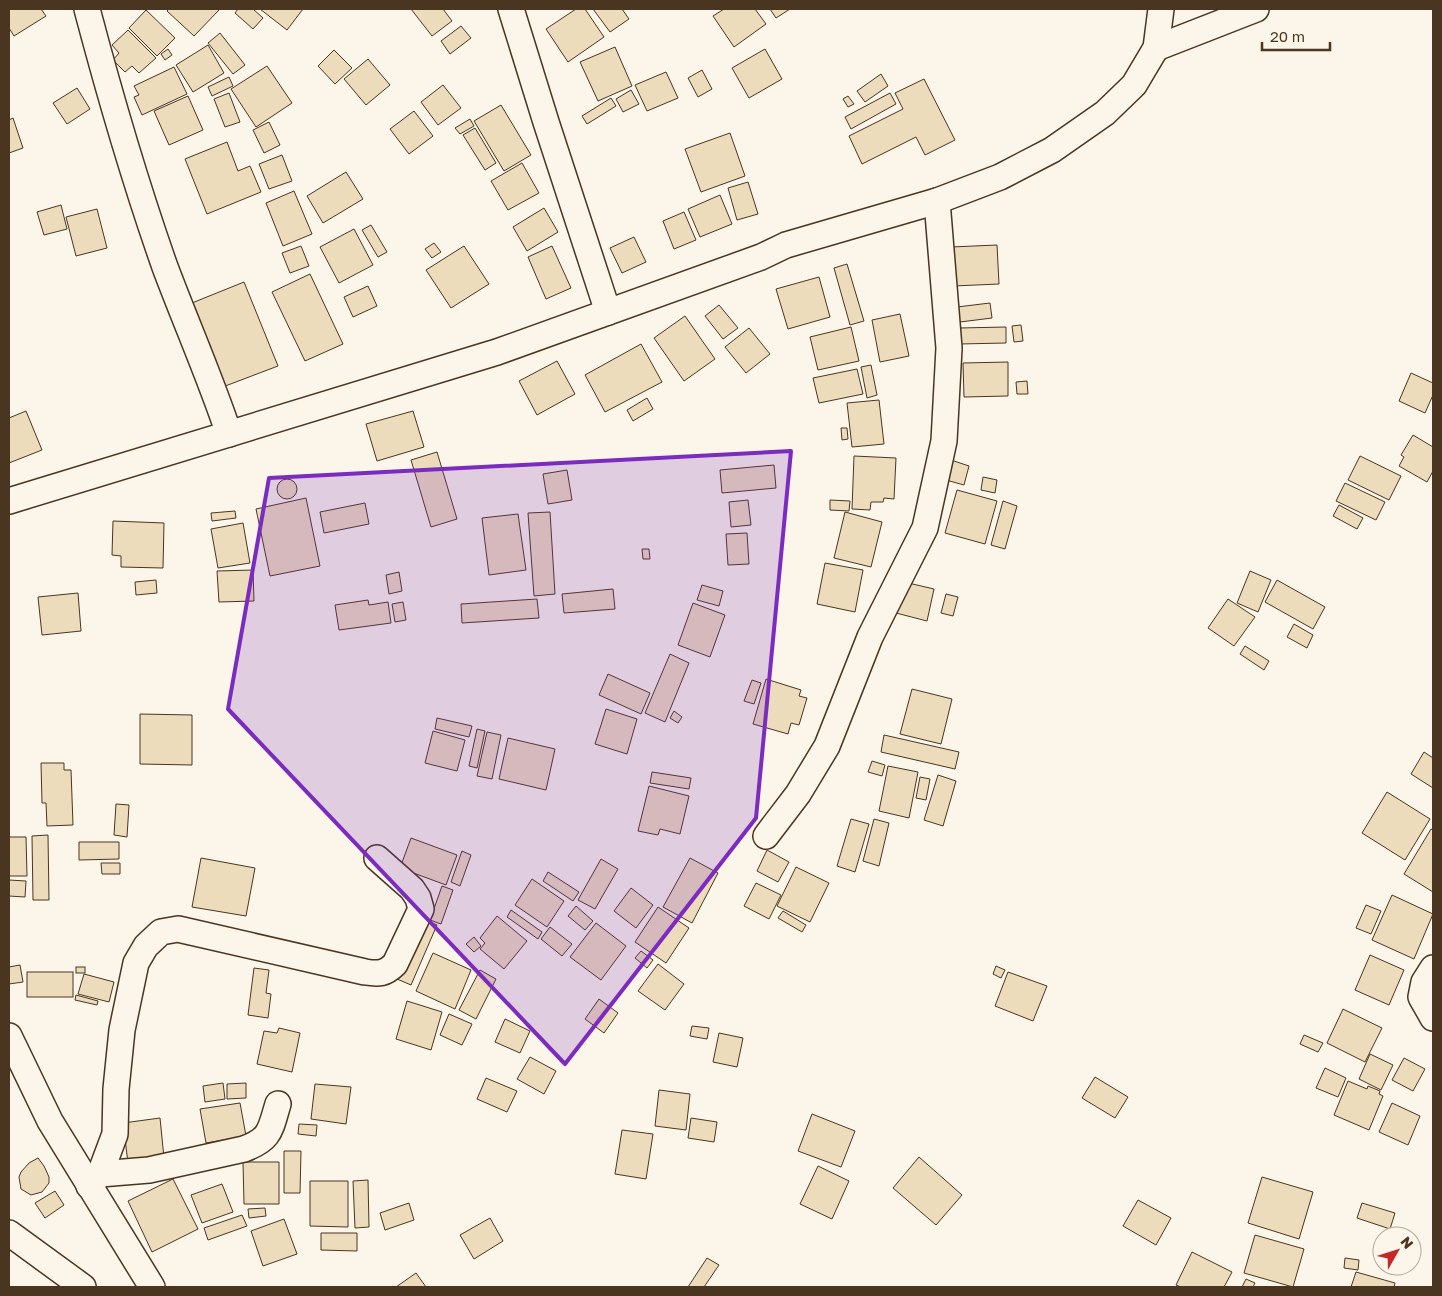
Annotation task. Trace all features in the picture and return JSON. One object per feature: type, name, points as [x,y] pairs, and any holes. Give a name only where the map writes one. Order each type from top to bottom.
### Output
[{"type":"street","points":[[87,9],[119,129],[134,177],[229,434]]},
{"type":"street","points":[[511,9],[608,312]]},
{"type":"street","points":[[9,501],[497,352],[761,257],[786,245],[937,201],[1000,177],[1052,150],[1106,112],[1134,85],[1156,48],[1161,9]]},
{"type":"street","points":[[1156,48],[1256,9]]},
{"type":"street","points":[[766,836],[798,794],[827,746],[870,637],[925,528],[944,441],[949,348],[937,201]]},
{"type":"street","points":[[94,1180],[115,1134],[116,1089],[122,1030],[136,963],[146,946],[160,932],[178,929],[365,972],[381,974],[395,964],[421,909],[418,898],[412,890],[377,858]]},
{"type":"street","points":[[1433,968],[1424,982],[1421,997],[1433,1018]]},
{"type":"street","points":[[9,1036],[50,1121],[94,1180],[152,1287]]},
{"type":"street","points":[[94,1180],[244,1150],[258,1144],[268,1134],[278,1104]]},
{"type":"street","points":[[9,1233],[83,1287]]},
{"type":"highlighted area","points":[[791,451],[756,818],[565,1064],[228,709],[269,478]]},
{"type":"building","points":[[9,9],[41,9],[46,16],[14,36],[9,28]]},
{"type":"building","points":[[169,9],[219,10],[194,36],[167,11]]},
{"type":"building","points":[[238,9],[253,9],[263,18],[253,29],[235,13]]},
{"type":"building","points":[[260,9],[303,9],[287,30]]},
{"type":"building","points":[[411,9],[443,9],[452,21],[432,36]]},
{"type":"building","points":[[576,9],[585,9],[604,37],[568,62],[546,29]]},
{"type":"building","points":[[593,9],[622,9],[629,19],[610,32]]},
{"type":"building","points":[[724,9],[755,9],[766,24],[734,47],[713,16]]},
{"type":"building","points":[[770,9],[790,9],[776,18]]},
{"type":"building","points":[[146,10],[175,38],[157,56],[129,28]]},
{"type":"building","points":[[461,26],[471,38],[450,54],[441,41]]},
{"type":"building","points":[[128,30],[156,58],[139,73],[132,66],[125,72],[113,60],[119,53],[112,45]]},
{"type":"building","points":[[220,33],[245,65],[233,74],[208,43]]},
{"type":"building","points":[[208,45],[224,73],[193,92],[176,65]]},
{"type":"building","points":[[615,47],[632,86],[598,101],[580,62]]},
{"type":"building","points":[[168,49],[172,55],[165,60],[161,54]]},
{"type":"building","points":[[765,49],[782,79],[749,98],[732,68]]},
{"type":"building","points":[[334,50],[352,68],[335,84],[318,66]]},
{"type":"building","points":[[368,59],[390,85],[366,105],[344,79]]},
{"type":"building","points":[[267,66],[292,103],[256,127],[231,89]]},
{"type":"building","points":[[174,67],[187,94],[142,115],[134,97],[139,95],[134,86]]},
{"type":"building","points":[[702,70],[712,89],[698,97],[688,78]]},
{"type":"building","points":[[666,72],[678,98],[647,111],[635,85]]},
{"type":"building","points":[[881,74],[888,86],[865,102],[857,91]]},
{"type":"building","points":[[229,77],[233,86],[212,96],[208,87]]},
{"type":"building","points":[[924,79],[955,140],[925,155],[916,137],[862,164],[849,136],[903,109],[895,93]]},
{"type":"building","points":[[443,85],[461,108],[438,125],[421,102]]},
{"type":"building","points":[[77,88],[90,109],[67,124],[53,103]]},
{"type":"building","points":[[631,90],[639,104],[623,112],[616,99]]},
{"type":"building","points":[[229,93],[240,122],[225,127],[214,99]]},
{"type":"building","points":[[890,93],[896,104],[851,129],[845,117]]},
{"type":"building","points":[[188,96],[203,130],[169,145],[154,111]]},
{"type":"building","points":[[848,96],[854,104],[848,107],[843,99]]},
{"type":"building","points":[[611,98],[616,106],[587,124],[582,116]]},
{"type":"building","points":[[501,105],[531,155],[504,171],[474,121]]},
{"type":"building","points":[[414,111],[433,136],[409,154],[390,129]]},
{"type":"building","points":[[13,118],[23,148],[9,153],[9,120]]},
{"type":"building","points":[[470,119],[474,126],[460,134],[455,128]]},
{"type":"building","points":[[269,122],[280,145],[264,153],[253,130]]},
{"type":"building","points":[[475,128],[496,163],[485,170],[463,135]]},
{"type":"building","points":[[730,133],[745,176],[701,192],[685,149]]},
{"type":"building","points":[[227,142],[238,171],[250,166],[261,192],[207,214],[185,159]]},
{"type":"building","points":[[282,155],[292,181],[269,189],[259,164]]},
{"type":"building","points":[[522,163],[539,193],[508,210],[491,181]]},
{"type":"building","points":[[346,172],[363,199],[323,223],[307,196]]},
{"type":"building","points":[[748,182],[758,214],[737,220],[728,188]]},
{"type":"building","points":[[294,191],[312,234],[283,246],[266,203]]},
{"type":"building","points":[[720,195],[732,224],[700,237],[688,209]]},
{"type":"building","points":[[61,205],[67,229],[44,235],[37,212]]},
{"type":"building","points":[[544,208],[558,232],[527,251],[513,227]]},
{"type":"building","points":[[97,209],[107,248],[76,256],[66,217]]},
{"type":"building","points":[[684,212],[696,240],[674,249],[663,221]]},
{"type":"building","points":[[371,225],[387,252],[378,257],[362,230]]},
{"type":"building","points":[[354,229],[373,265],[339,283],[320,247]]},
{"type":"building","points":[[634,237],[646,262],[622,273],[610,248]]},
{"type":"building","points":[[434,243],[441,252],[432,258],[425,249]]},
{"type":"building","points":[[997,245],[999,284],[953,286],[951,247]]},
{"type":"building","points":[[301,246],[309,266],[290,273],[282,253]]},
{"type":"building","points":[[464,246],[489,284],[451,308],[426,270]]},
{"type":"building","points":[[552,246],[571,288],[546,299],[528,257]]},
{"type":"building","points":[[847,264],[864,321],[850,325],[834,268]]},
{"type":"building","points":[[310,274],[343,344],[305,361],[272,292]]},
{"type":"building","points":[[819,277],[830,317],[788,329],[776,289]]},
{"type":"building","points":[[244,282],[278,366],[220,388],[187,305]]},
{"type":"building","points":[[368,286],[377,306],[353,317],[344,297]]},
{"type":"building","points":[[990,303],[992,318],[960,322],[957,307]]},
{"type":"building","points":[[719,305],[738,328],[723,339],[705,316]]},
{"type":"building","points":[[900,314],[909,356],[880,362],[872,320]]},
{"type":"building","points":[[685,316],[715,359],[684,381],[654,338]]},
{"type":"building","points":[[1021,325],[1023,341],[1014,342],[1012,326]]},
{"type":"building","points":[[851,327],[859,361],[818,370],[810,337]]},
{"type":"building","points":[[1006,327],[1006,343],[959,344],[959,328]]},
{"type":"building","points":[[749,328],[770,354],[746,373],[725,347]]},
{"type":"building","points":[[641,344],[662,382],[605,412],[585,375]]},
{"type":"building","points":[[557,361],[575,394],[537,415],[519,381]]},
{"type":"building","points":[[1008,362],[1008,396],[964,397],[963,363]]},
{"type":"building","points":[[871,365],[877,395],[867,398],[861,367]]},
{"type":"building","points":[[857,369],[863,394],[819,403],[813,378]]},
{"type":"building","points":[[1411,373],[1433,383],[1433,395],[1425,413],[1399,401]]},
{"type":"building","points":[[1027,381],[1028,394],[1017,394],[1016,382]]},
{"type":"building","points":[[647,398],[653,409],[633,421],[627,410]]},
{"type":"building","points":[[879,400],[884,444],[852,447],[847,403]]},
{"type":"building","points":[[26,411],[42,450],[9,463],[9,418]]},
{"type":"building","points":[[413,411],[424,447],[377,461],[366,424]]},
{"type":"building","points":[[841,428],[847,428],[848,439],[842,440]]},
{"type":"building","points":[[1413,435],[1433,447],[1433,471],[1427,482],[1399,466],[1404,457],[1401,455]]},
{"type":"building","points":[[437,452],[457,519],[431,527],[411,460]]},
{"type":"building","points":[[854,456],[896,458],[894,499],[884,498],[883,502],[871,502],[870,510],[852,509]]},
{"type":"building","points":[[1360,456],[1401,476],[1389,500],[1348,480]]},
{"type":"building","points":[[951,460],[969,466],[964,485],[946,480]]},
{"type":"building","points":[[774,465],[776,488],[722,493],[720,470]]},
{"type":"building","points":[[567,470],[572,500],[548,504],[543,474]]},
{"type":"building","points":[[983,477],[997,480],[995,493],[981,490]]},
{"type":"building","points":[[287,479],[294,482],[297,489],[294,496],[287,499],[280,496],[277,489],[280,482]]},
{"type":"building","points":[[1345,483],[1385,502],[1376,520],[1336,501]]},
{"type":"building","points":[[957,490],[997,501],[985,544],[945,533]]},
{"type":"building","points":[[306,498],[320,566],[270,576],[256,509]]},
{"type":"building","points":[[748,500],[751,525],[731,527],[729,502]]},
{"type":"building","points":[[830,500],[850,501],[849,511],[830,510]]},
{"type":"building","points":[[1003,501],[1017,506],[1005,549],[991,545]]},
{"type":"building","points":[[365,503],[369,524],[324,533],[320,512]]},
{"type":"building","points":[[1339,505],[1363,518],[1357,529],[1333,516]]},
{"type":"building","points":[[235,511],[236,518],[212,521],[211,513]]},
{"type":"building","points":[[550,512],[555,594],[534,596],[528,513]]},
{"type":"building","points":[[845,512],[882,522],[871,567],[834,558]]},
{"type":"building","points":[[518,514],[526,570],[489,575],[482,518]]},
{"type":"building","points":[[113,521],[164,523],[163,568],[121,567],[121,556],[112,555]]},
{"type":"building","points":[[243,523],[250,563],[218,568],[211,529]]},
{"type":"building","points":[[747,533],[749,564],[728,565],[726,534]]},
{"type":"building","points":[[642,549],[649,549],[650,559],[643,559]]},
{"type":"building","points":[[825,563],[863,570],[855,612],[817,604]]},
{"type":"building","points":[[253,570],[254,601],[219,602],[217,571]]},
{"type":"building","points":[[1250,571],[1271,580],[1258,612],[1237,603]]},
{"type":"building","points":[[399,572],[402,591],[389,594],[386,575]]},
{"type":"building","points":[[156,580],[157,593],[136,595],[135,582]]},
{"type":"building","points":[[1277,580],[1325,607],[1313,629],[1265,602]]},
{"type":"building","points":[[904,582],[934,589],[927,621],[896,613]]},
{"type":"building","points":[[702,585],[723,591],[719,606],[697,600]]},
{"type":"building","points":[[613,589],[615,609],[564,613],[562,594]]},
{"type":"building","points":[[78,593],[81,631],[42,635],[38,597]]},
{"type":"building","points":[[946,594],[958,597],[953,616],[941,613]]},
{"type":"building","points":[[537,599],[539,618],[462,623],[461,604]]},
{"type":"building","points":[[1228,599],[1255,617],[1234,646],[1208,628]]},
{"type":"building","points":[[368,600],[369,605],[388,602],[391,623],[339,630],[335,605]]},
{"type":"building","points":[[403,602],[406,620],[395,622],[392,604]]},
{"type":"building","points":[[693,603],[725,615],[710,657],[678,645]]},
{"type":"building","points":[[1294,624],[1313,635],[1307,648],[1287,637]]},
{"type":"building","points":[[1245,646],[1269,661],[1264,670],[1240,654]]},
{"type":"building","points":[[670,654],[689,663],[665,722],[645,713]]},
{"type":"building","points":[[608,674],[650,693],[641,714],[599,695]]},
{"type":"building","points":[[766,679],[801,690],[799,696],[807,698],[799,725],[791,723],[788,734],[753,724]]},
{"type":"building","points":[[752,680],[761,683],[754,704],[744,701]]},
{"type":"building","points":[[912,689],[952,699],[941,744],[900,734]]},
{"type":"building","points":[[606,709],[637,719],[627,754],[595,744]]},
{"type":"building","points":[[674,711],[682,717],[678,723],[670,718]]},
{"type":"building","points":[[140,714],[192,715],[192,765],[140,764]]},
{"type":"building","points":[[437,718],[472,726],[469,737],[435,729]]},
{"type":"building","points":[[477,729],[485,731],[477,768],[469,766]]},
{"type":"building","points":[[433,731],[465,740],[457,771],[425,763]]},
{"type":"building","points":[[487,732],[501,735],[492,779],[477,776]]},
{"type":"building","points":[[884,735],[959,752],[955,769],[881,752]]},
{"type":"building","points":[[508,738],[555,749],[546,790],[499,779]]},
{"type":"building","points":[[1424,752],[1433,758],[1433,788],[1411,774]]},
{"type":"building","points":[[872,761],[885,765],[882,776],[868,772]]},
{"type":"building","points":[[41,763],[64,763],[64,770],[71,770],[73,825],[47,826],[46,803],[42,803]]},
{"type":"building","points":[[888,766],[918,772],[909,818],[879,811]]},
{"type":"building","points":[[652,772],[691,778],[689,789],[650,783]]},
{"type":"building","points":[[938,775],[956,781],[943,826],[924,820]]},
{"type":"building","points":[[920,777],[930,779],[926,800],[916,798]]},
{"type":"building","points":[[649,786],[689,796],[680,834],[660,829],[658,835],[638,831]]},
{"type":"building","points":[[1387,792],[1430,819],[1405,860],[1362,833]]},
{"type":"building","points":[[116,804],[129,805],[127,837],[114,835]]},
{"type":"building","points":[[851,819],[869,824],[855,872],[837,866]]},
{"type":"building","points":[[874,819],[889,823],[879,866],[863,861]]},
{"type":"building","points":[[1431,829],[1433,830],[1433,892],[1404,874]]},
{"type":"building","points":[[48,835],[49,900],[33,900],[32,836]]},
{"type":"building","points":[[9,837],[26,837],[27,876],[9,876]]},
{"type":"building","points":[[411,838],[457,855],[446,885],[400,868]]},
{"type":"building","points":[[79,842],[119,842],[119,859],[79,860]]},
{"type":"building","points":[[767,850],[789,862],[778,882],[757,871]]},
{"type":"building","points":[[462,851],[471,855],[460,886],[451,882]]},
{"type":"building","points":[[201,858],[255,868],[246,916],[192,907]]},
{"type":"building","points":[[690,858],[718,873],[692,923],[663,907]]},
{"type":"building","points":[[601,859],[618,869],[595,909],[578,900]]},
{"type":"building","points":[[101,863],[120,863],[120,874],[102,874]]},
{"type":"building","points":[[796,867],[829,883],[810,922],[777,906]]},
{"type":"building","points":[[548,872],[579,892],[573,901],[543,881]]},
{"type":"building","points":[[532,879],[564,901],[547,927],[515,905]]},
{"type":"building","points":[[9,880],[26,881],[25,897],[9,896]]},
{"type":"building","points":[[756,883],[781,895],[769,919],[744,906]]},
{"type":"building","points":[[442,886],[453,890],[441,924],[430,920]]},
{"type":"building","points":[[631,888],[653,905],[636,928],[614,911]]},
{"type":"building","points":[[1392,895],[1433,914],[1414,959],[1372,940]]},
{"type":"building","points":[[1366,905],[1381,911],[1371,934],[1356,928]]},
{"type":"building","points":[[576,906],[593,921],[585,930],[568,916]]},
{"type":"building","points":[[658,907],[689,928],[666,963],[635,942]]},
{"type":"building","points":[[511,910],[542,932],[538,939],[507,917]]},
{"type":"building","points":[[783,911],[806,925],[802,932],[778,918]]},
{"type":"building","points":[[497,916],[527,941],[504,969],[480,949],[485,943],[480,938]]},
{"type":"building","points":[[424,919],[437,925],[411,985],[397,979]]},
{"type":"building","points":[[596,923],[626,946],[601,980],[570,957]]},
{"type":"building","points":[[550,927],[572,944],[562,956],[541,939]]},
{"type":"building","points":[[474,937],[481,946],[474,952],[466,944]]},
{"type":"building","points":[[641,951],[653,960],[647,968],[635,958]]},
{"type":"building","points":[[433,953],[471,970],[455,1009],[416,991]]},
{"type":"building","points":[[1370,955],[1404,970],[1389,1005],[1355,990]]},
{"type":"building","points":[[658,964],[684,984],[665,1010],[638,991]]},
{"type":"building","points":[[20,965],[23,982],[9,984],[9,967]]},
{"type":"building","points":[[996,966],[1005,970],[1001,978],[993,974]]},
{"type":"building","points":[[76,967],[85,967],[85,973],[76,973]]},
{"type":"building","points":[[254,968],[269,970],[266,993],[271,994],[268,1018],[248,1015]]},
{"type":"building","points":[[480,970],[496,979],[476,1019],[459,1010]]},
{"type":"building","points":[[27,972],[73,972],[73,997],[27,997]]},
{"type":"building","points":[[1008,972],[1047,986],[1033,1021],[995,1006]]},
{"type":"building","points":[[84,974],[114,982],[109,1002],[78,994]]},
{"type":"building","points":[[76,995],[98,1001],[97,1005],[75,1000]]},
{"type":"building","points":[[599,999],[618,1013],[604,1033],[585,1019]]},
{"type":"building","points":[[407,1001],[442,1012],[431,1050],[396,1039]]},
{"type":"building","points":[[1343,1009],[1382,1028],[1365,1062],[1327,1043]]},
{"type":"building","points":[[449,1014],[472,1024],[462,1045],[440,1035]]},
{"type":"building","points":[[505,1019],[530,1031],[520,1053],[495,1042]]},
{"type":"building","points":[[692,1026],[709,1028],[707,1039],[690,1036]]},
{"type":"building","points":[[279,1028],[300,1033],[292,1072],[257,1064],[264,1031],[277,1033]]},
{"type":"building","points":[[719,1033],[743,1038],[737,1067],[713,1062]]},
{"type":"building","points":[[1304,1035],[1323,1043],[1318,1052],[1300,1044]]},
{"type":"building","points":[[1370,1054],[1393,1065],[1381,1090],[1359,1079]]},
{"type":"building","points":[[530,1057],[556,1071],[544,1094],[517,1079]]},
{"type":"building","points":[[1404,1058],[1425,1069],[1413,1091],[1392,1080]]},
{"type":"building","points":[[1325,1068],[1346,1078],[1338,1097],[1316,1088]]},
{"type":"building","points":[[1095,1077],[1128,1097],[1115,1118],[1082,1098]]},
{"type":"building","points":[[486,1078],[517,1091],[507,1112],[477,1099]]},
{"type":"building","points":[[1348,1081],[1367,1089],[1368,1086],[1380,1091],[1379,1094],[1383,1096],[1369,1130],[1334,1115]]},
{"type":"building","points":[[223,1083],[225,1099],[205,1102],[203,1086]]},
{"type":"building","points":[[246,1083],[246,1098],[227,1099],[227,1084]]},
{"type":"building","points":[[315,1084],[351,1087],[346,1124],[311,1119]]},
{"type":"building","points":[[659,1090],[690,1094],[686,1130],[655,1126]]},
{"type":"building","points":[[240,1103],[246,1136],[206,1143],[200,1109]]},
{"type":"building","points":[[1392,1103],[1420,1116],[1408,1145],[1379,1132]]},
{"type":"building","points":[[812,1114],[855,1131],[841,1167],[798,1151]]},
{"type":"building","points":[[160,1118],[164,1158],[128,1163],[123,1123]]},
{"type":"building","points":[[691,1118],[717,1122],[714,1142],[688,1138]]},
{"type":"building","points":[[299,1124],[317,1125],[316,1136],[298,1134]]},
{"type":"building","points":[[622,1130],[653,1134],[646,1179],[615,1174]]},
{"type":"building","points":[[284,1151],[301,1151],[300,1193],[284,1193]]},
{"type":"building","points":[[919,1157],[962,1195],[936,1225],[893,1188]]},
{"type":"building","points":[[38,1158],[49,1177],[49,1183],[42,1192],[31,1195],[21,1189],[19,1177],[29,1163]]},
{"type":"building","points":[[243,1162],[279,1162],[279,1204],[244,1204]]},
{"type":"building","points":[[818,1166],[849,1181],[832,1219],[800,1204]]},
{"type":"building","points":[[1262,1177],[1313,1192],[1299,1239],[1248,1223]]},
{"type":"building","points":[[173,1179],[198,1229],[152,1252],[128,1201]]},
{"type":"building","points":[[368,1180],[369,1227],[355,1228],[353,1181]]},
{"type":"building","points":[[310,1181],[348,1181],[348,1227],[310,1226]]},
{"type":"building","points":[[222,1184],[233,1212],[202,1223],[191,1195]]},
{"type":"building","points":[[55,1191],[64,1205],[45,1218],[35,1203]]},
{"type":"building","points":[[1138,1200],[1171,1218],[1156,1245],[1123,1226]]},
{"type":"building","points":[[409,1203],[414,1220],[385,1230],[380,1213]]},
{"type":"building","points":[[1362,1203],[1395,1213],[1391,1226],[1381,1226],[1357,1218]]},
{"type":"building","points":[[265,1208],[266,1216],[249,1218],[248,1209]]},
{"type":"building","points":[[242,1215],[247,1226],[208,1240],[204,1228]]},
{"type":"building","points":[[490,1218],[503,1241],[474,1259],[460,1235]]},
{"type":"building","points":[[284,1219],[297,1254],[263,1266],[251,1231]]},
{"type":"building","points":[[321,1233],[357,1233],[357,1251],[321,1250]]},
{"type":"building","points":[[1255,1235],[1304,1249],[1293,1287],[1244,1273]]},
{"type":"building","points":[[1192,1252],[1232,1272],[1224,1287],[1181,1287],[1176,1285]]},
{"type":"building","points":[[707,1258],[719,1265],[704,1287],[688,1287]]},
{"type":"building","points":[[1345,1258],[1359,1260],[1358,1270],[1344,1268]]},
{"type":"building","points":[[1356,1272],[1395,1283],[1394,1287],[1351,1287]]},
{"type":"building","points":[[416,1273],[426,1287],[396,1287]]},
{"type":"building","points":[[1246,1279],[1255,1283],[1253,1287],[1242,1287]]}]
